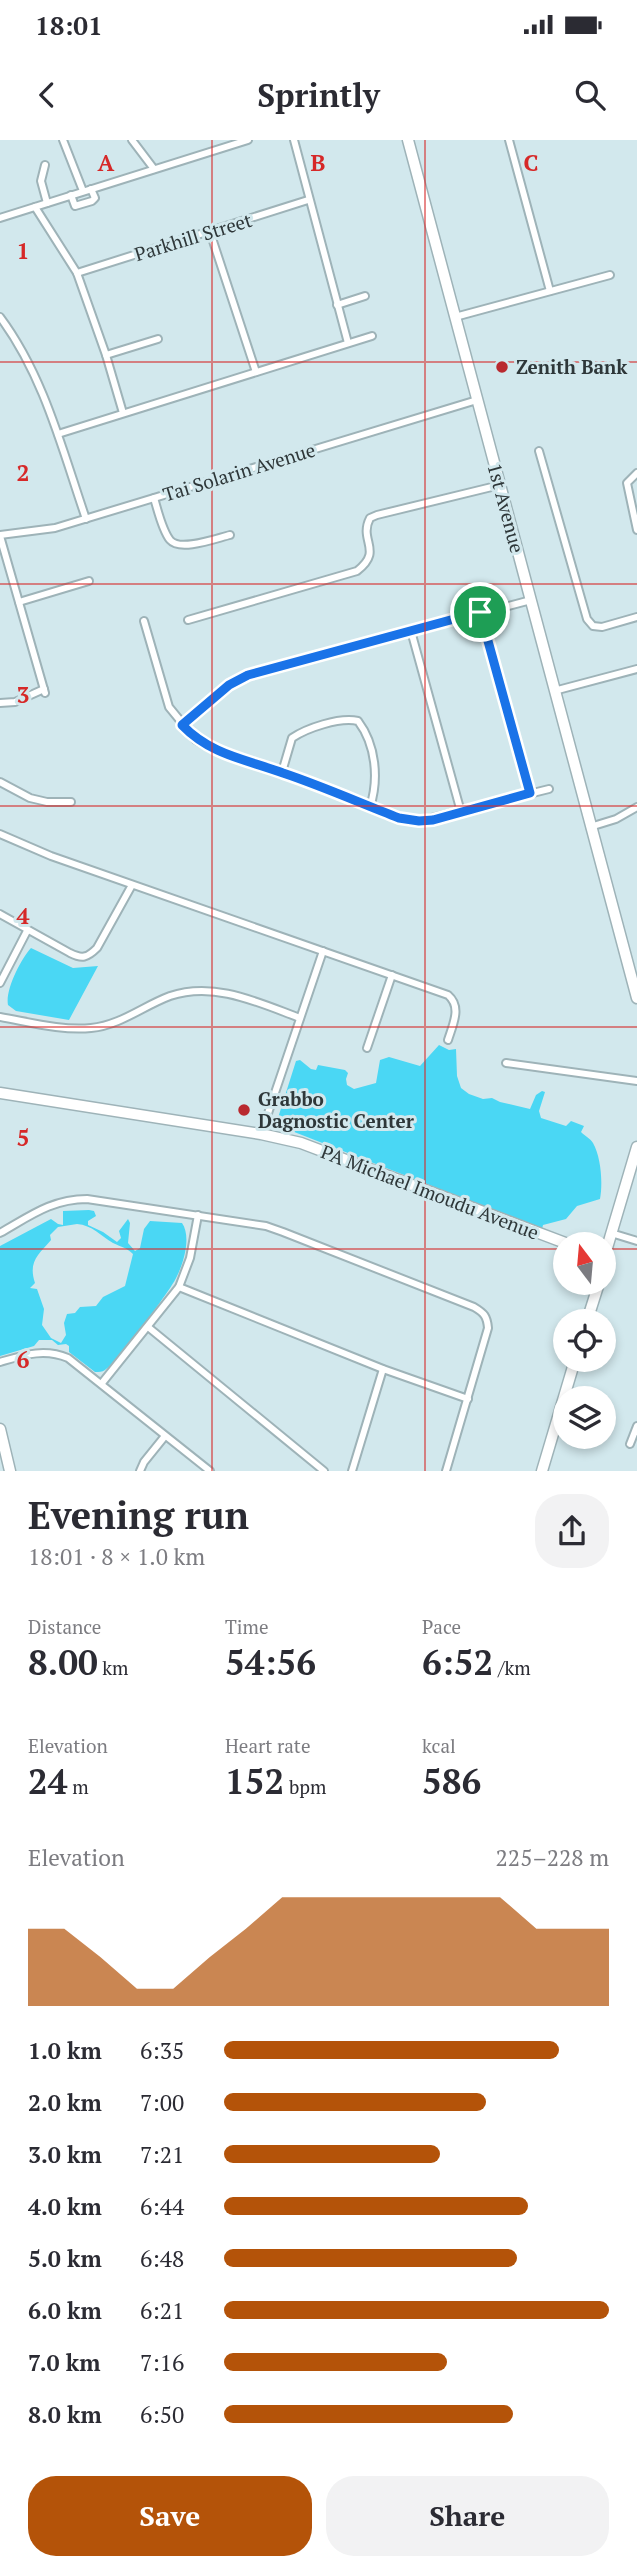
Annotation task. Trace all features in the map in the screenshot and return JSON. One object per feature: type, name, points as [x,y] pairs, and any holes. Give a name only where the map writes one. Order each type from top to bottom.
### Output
[{"type":"street","points":[[63,140],[83,191]]},
{"type":"street","points":[[132,140],[155,169]]},
{"type":"street","points":[[0,218],[248,140]]},
{"type":"street","points":[[294,140],[308,201],[348,343]]},
{"type":"street","name":"1st Avenue","points":[[408,140],[637,998]]},
{"type":"street","points":[[509,140],[550,291]]},
{"type":"street","points":[[45,165],[41,181],[47,203]]},
{"type":"street","points":[[71,195],[75,206],[95,198],[92,189]]},
{"type":"street","name":"Parkhill Street","points":[[77,273],[308,201]]},
{"type":"street","points":[[35,206],[77,273],[123,413]]},
{"type":"street","points":[[209,232],[256,372]]},
{"type":"street","points":[[455,317],[610,275]]},
{"type":"street","points":[[337,305],[365,296]]},
{"type":"street","points":[[0,317],[28,359],[58,434],[86,519]]},
{"type":"street","points":[[58,434],[372,336]]},
{"type":"street","points":[[106,355],[158,339]]},
{"type":"street","name":"Tai Solarin Avenue","points":[[0,536],[55,528],[477,400]]},
{"type":"street","points":[[539,451],[587,619],[593,626],[603,627],[637,617]]},
{"type":"street","points":[[637,473],[627,483],[637,530]]},
{"type":"street","points":[[188,620],[357,571],[367,563],[371,555],[367,528],[370,519],[500,485]]},
{"type":"street","points":[[154,498],[169,539],[175,545],[187,545],[230,535]]},
{"type":"street","points":[[0,536],[44,691],[15,702],[0,703]]},
{"type":"street","points":[[19,602],[89,580]]},
{"type":"street","points":[[182,725],[239,678],[531,600]]},
{"type":"street","points":[[480,612],[530,793]]},
{"type":"street","points":[[144,621],[169,707],[196,740],[212,749],[282,772],[399,818],[419,821],[549,789]]},
{"type":"street","points":[[411,631],[461,812]]},
{"type":"street","points":[[554,691],[637,669]]},
{"type":"street","points":[[282,772],[292,738],[299,733],[348,719],[358,721],[365,730],[377,774],[370,807]]},
{"type":"street","points":[[0,782],[30,798],[47,802],[71,802]]},
{"type":"street","points":[[590,827],[616,819],[637,807]]},
{"type":"street","points":[[0,834],[51,856],[448,995],[454,1000],[454,1019],[448,1040]]},
{"type":"street","points":[[0,914],[80,958],[89,956],[97,948],[132,885]]},
{"type":"street","points":[[0,983],[27,931]]},
{"type":"street","points":[[261,1134],[323,951]]},
{"type":"street","points":[[368,1048],[392,975]]},
{"type":"street","points":[[0,1017],[72,1028],[90,1028],[128,1018],[172,996],[193,991],[214,991],[233,994],[300,1018]]},
{"type":"street","points":[[506,1063],[637,1081]]},
{"type":"street","name":"PA Michael Imoudu Avenue","points":[[0,1093],[261,1134],[301,1143],[553,1238]]},
{"type":"street","points":[[611,1232],[637,1147]]},
{"type":"street","points":[[0,1233],[56,1202],[71,1199],[87,1199],[265,1227],[484,1313],[488,1318],[488,1328],[446,1471]]},
{"type":"street","points":[[102,1383],[179,1287],[190,1258],[198,1216]]},
{"type":"street","points":[[616,1235],[637,1241]]},
{"type":"street","points":[[179,1287],[383,1369],[468,1399]]},
{"type":"street","points":[[148,1328],[324,1471]]},
{"type":"street","points":[[0,1362],[37,1352],[54,1352],[68,1358],[210,1471]]},
{"type":"street","points":[[352,1471],[383,1369]]},
{"type":"street","points":[[542,1471],[571,1372]]},
{"type":"street","points":[[630,1444],[637,1426]]},
{"type":"street","points":[[0,1429],[10,1471]]},
{"type":"street","points":[[140,1471],[165,1436]]},
{"type":"shaded area","points":[[31,948],[73,968],[98,966],[69,1020],[16,1011],[8,1005],[9,991],[15,975]]},
{"type":"shaded area","points":[[439,1045],[449,1050],[456,1049],[457,1076],[461,1088],[469,1094],[530,1109],[536,1095],[542,1091],[545,1092],[539,1111],[541,1118],[566,1126],[571,1121],[584,1126],[581,1132],[593,1143],[600,1163],[600,1199],[577,1206],[566,1219],[543,1225],[542,1229],[279,1126],[277,1121],[296,1061],[300,1060],[316,1070],[318,1065],[345,1070],[348,1073],[347,1085],[354,1089],[376,1083],[380,1060],[389,1057],[420,1066]]},
{"type":"shaded area","points":[[63,1211],[94,1211],[96,1216],[88,1221],[88,1225],[117,1242],[121,1238],[119,1231],[128,1219],[128,1243],[135,1251],[140,1248],[144,1229],[150,1221],[182,1223],[185,1229],[185,1252],[175,1280],[130,1343],[102,1372],[95,1372],[69,1352],[69,1346],[66,1344],[58,1345],[52,1340],[39,1340],[34,1346],[0,1356],[0,1246],[51,1219],[63,1225]],"holes":[[[82,1225],[133,1254],[125,1286],[103,1297],[96,1306],[80,1307],[75,1313],[67,1314],[64,1323],[66,1335],[61,1343],[51,1338],[42,1325],[44,1309],[37,1289],[30,1288],[35,1283],[34,1264],[51,1240],[50,1235],[58,1227]]]},
{"type":"place","name":"Zenith Bank","points":[[502,367]]},
{"type":"place","name":"Grabbo Dagnostic Center","points":[[244,1110]]},
{"type":"route","points":[[480,612],[530,793],[433,820],[399,818],[282,772],[212,749],[196,740],[182,725],[239,678],[480,612]]}]
